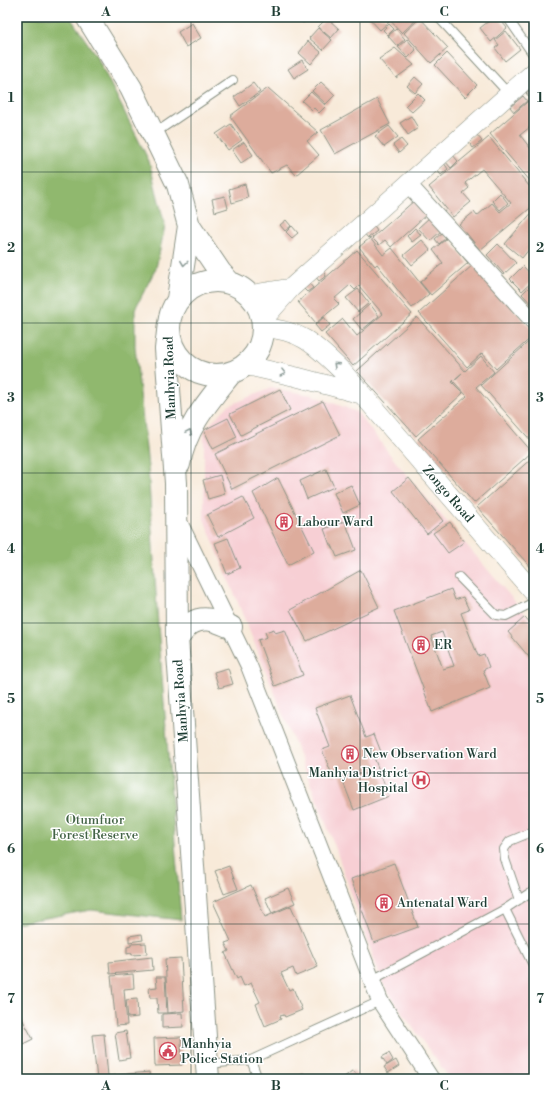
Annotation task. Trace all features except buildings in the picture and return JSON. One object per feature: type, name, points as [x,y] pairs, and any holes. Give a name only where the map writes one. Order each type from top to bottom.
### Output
[{"type":"main road","points":[[87,17],[131,88],[154,134],[178,185],[189,226],[210,258],[230,283],[249,295],[260,312],[262,324],[261,342],[255,354],[238,369],[201,411],[188,433],[180,460],[176,483]]},
{"type":"main road","points":[[178,300],[189,226]]},
{"type":"main road","points":[[230,283],[216,281],[202,283],[188,289],[178,300],[172,311],[169,323],[170,339],[176,354],[186,365],[200,373],[215,375],[238,369]]},
{"type":"main road","name":"Manhyia Road","points":[[169,323],[166,348],[176,483],[177,639],[208,1071]]},
{"type":"main road","points":[[177,639],[191,623],[204,619],[214,620],[231,627]]},
{"type":"street","points":[[262,324],[291,288],[534,72]]},
{"type":"street","points":[[408,184],[534,322]]},
{"type":"street","points":[[249,295],[291,288]]},
{"type":"street","name":"Zongo Road","points":[[262,324],[291,332],[305,338],[342,371],[534,593]]},
{"type":"street","points":[[238,369],[297,377],[361,394]]},
{"type":"street","points":[[176,517],[249,666],[380,1001],[431,1079]]},
{"type":"lane","points":[[438,17],[509,94]]},
{"type":"lane","points":[[507,17],[534,56]]},
{"type":"lane","points":[[154,134],[233,80]]},
{"type":"lane","points":[[459,577],[496,615],[506,616],[534,602]]},
{"type":"lane","points":[[519,900],[505,859],[504,849],[510,841],[534,831]]},
{"type":"lane","points":[[372,980],[505,909],[534,890]]},
{"type":"lane","points":[[505,909],[534,967]]},
{"type":"lane","points":[[208,1071],[251,1060],[380,1001]]},
{"type":"lane","points":[[251,1060],[258,1079]]},
{"type":"shaded area","name":"Manhyia District Hospital","points":[[271,388],[312,395],[357,412],[395,461],[534,624],[534,1079],[450,1079],[382,982],[334,844],[204,519],[204,430],[228,406]]},
{"type":"green space","name":"Otumfuor Forest Reserve","points":[[17,17],[70,17],[97,57],[149,161],[165,226],[156,268],[135,309],[135,347],[148,467],[158,625],[181,920],[91,910],[17,923]]},
{"type":"place","name":"Labour Ward","points":[[284,522]]},
{"type":"place","name":"ER","points":[[421,645]]},
{"type":"place","name":"New Observation Ward","points":[[350,754]]},
{"type":"place","name":"Manhyia District Hospital","points":[[421,780]]},
{"type":"place","name":"Antenatal Ward","points":[[384,903]]},
{"type":"place","name":"Manhyia Police Station","points":[[168,1051]]}]
